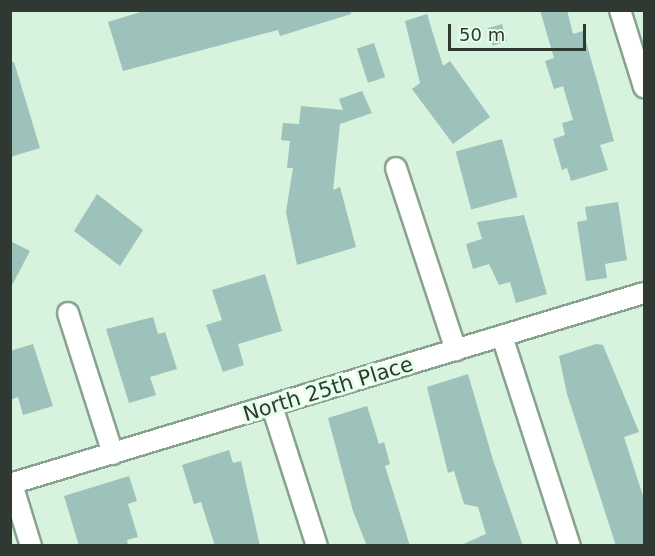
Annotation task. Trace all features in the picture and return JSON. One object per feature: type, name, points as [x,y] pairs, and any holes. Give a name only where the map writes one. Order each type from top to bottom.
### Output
[{"type":"street","points":[[620,10],[645,87]]},
{"type":"street","points":[[396,168],[456,350]]},
{"type":"street","name":"North 25th Place","points":[[11,484],[645,293]]},
{"type":"street","points":[[68,313],[113,454]]},
{"type":"street","points":[[502,336],[570,546]]},
{"type":"street","points":[[272,406],[317,546]]},
{"type":"street","points":[[11,484],[31,546]]},
{"type":"building","points":[[147,10],[350,10],[351,14],[280,36],[278,30],[123,71],[108,22]]},
{"type":"building","points":[[540,10],[567,10],[573,34],[583,31],[614,141],[600,145],[608,170],[571,181],[567,168],[562,170],[553,139],[565,135],[562,123],[573,120],[563,86],[554,89],[545,61],[554,58]]},
{"type":"building","points":[[427,14],[443,66],[450,61],[490,117],[453,144],[412,89],[420,83],[405,21]]},
{"type":"building","points":[[502,24],[507,41],[493,45],[488,28]]},
{"type":"building","points":[[374,43],[385,77],[368,83],[357,49]]},
{"type":"building","points":[[14,62],[40,148],[10,157],[10,63]]},
{"type":"building","points":[[362,91],[372,113],[340,124],[333,190],[340,187],[356,247],[297,265],[286,212],[293,168],[287,168],[290,141],[281,140],[283,123],[299,124],[301,106],[343,110],[339,99]]},
{"type":"building","points":[[502,139],[518,197],[471,209],[456,151]]},
{"type":"building","points":[[97,194],[143,230],[120,266],[74,231]]},
{"type":"building","points":[[618,202],[627,260],[605,264],[607,278],[586,281],[577,222],[587,220],[585,207]]},
{"type":"building","points":[[524,215],[547,294],[516,303],[510,282],[499,285],[489,264],[473,269],[466,244],[482,239],[477,222]]},
{"type":"building","points":[[10,241],[30,251],[10,289]]},
{"type":"building","points":[[265,274],[282,331],[238,344],[244,365],[223,372],[206,325],[222,320],[212,290]]},
{"type":"building","points":[[153,317],[158,334],[165,332],[177,369],[150,377],[156,395],[129,403],[106,329]]},
{"type":"building","points":[[33,344],[53,406],[23,415],[18,397],[10,400],[10,351]]},
{"type":"building","points":[[596,344],[603,345],[639,432],[624,437],[645,502],[645,546],[616,546],[567,394],[559,356]]},
{"type":"building","points":[[468,374],[493,460],[523,546],[459,546],[486,534],[478,507],[464,504],[454,471],[448,473],[427,387]]},
{"type":"building","points":[[367,406],[379,444],[384,442],[390,464],[385,466],[410,546],[367,546],[353,511],[328,418]]},
{"type":"building","points":[[229,450],[233,463],[241,461],[260,546],[215,546],[201,502],[194,504],[182,465]]},
{"type":"building","points":[[129,476],[137,501],[128,504],[138,537],[127,540],[128,546],[79,546],[64,496]]}]
